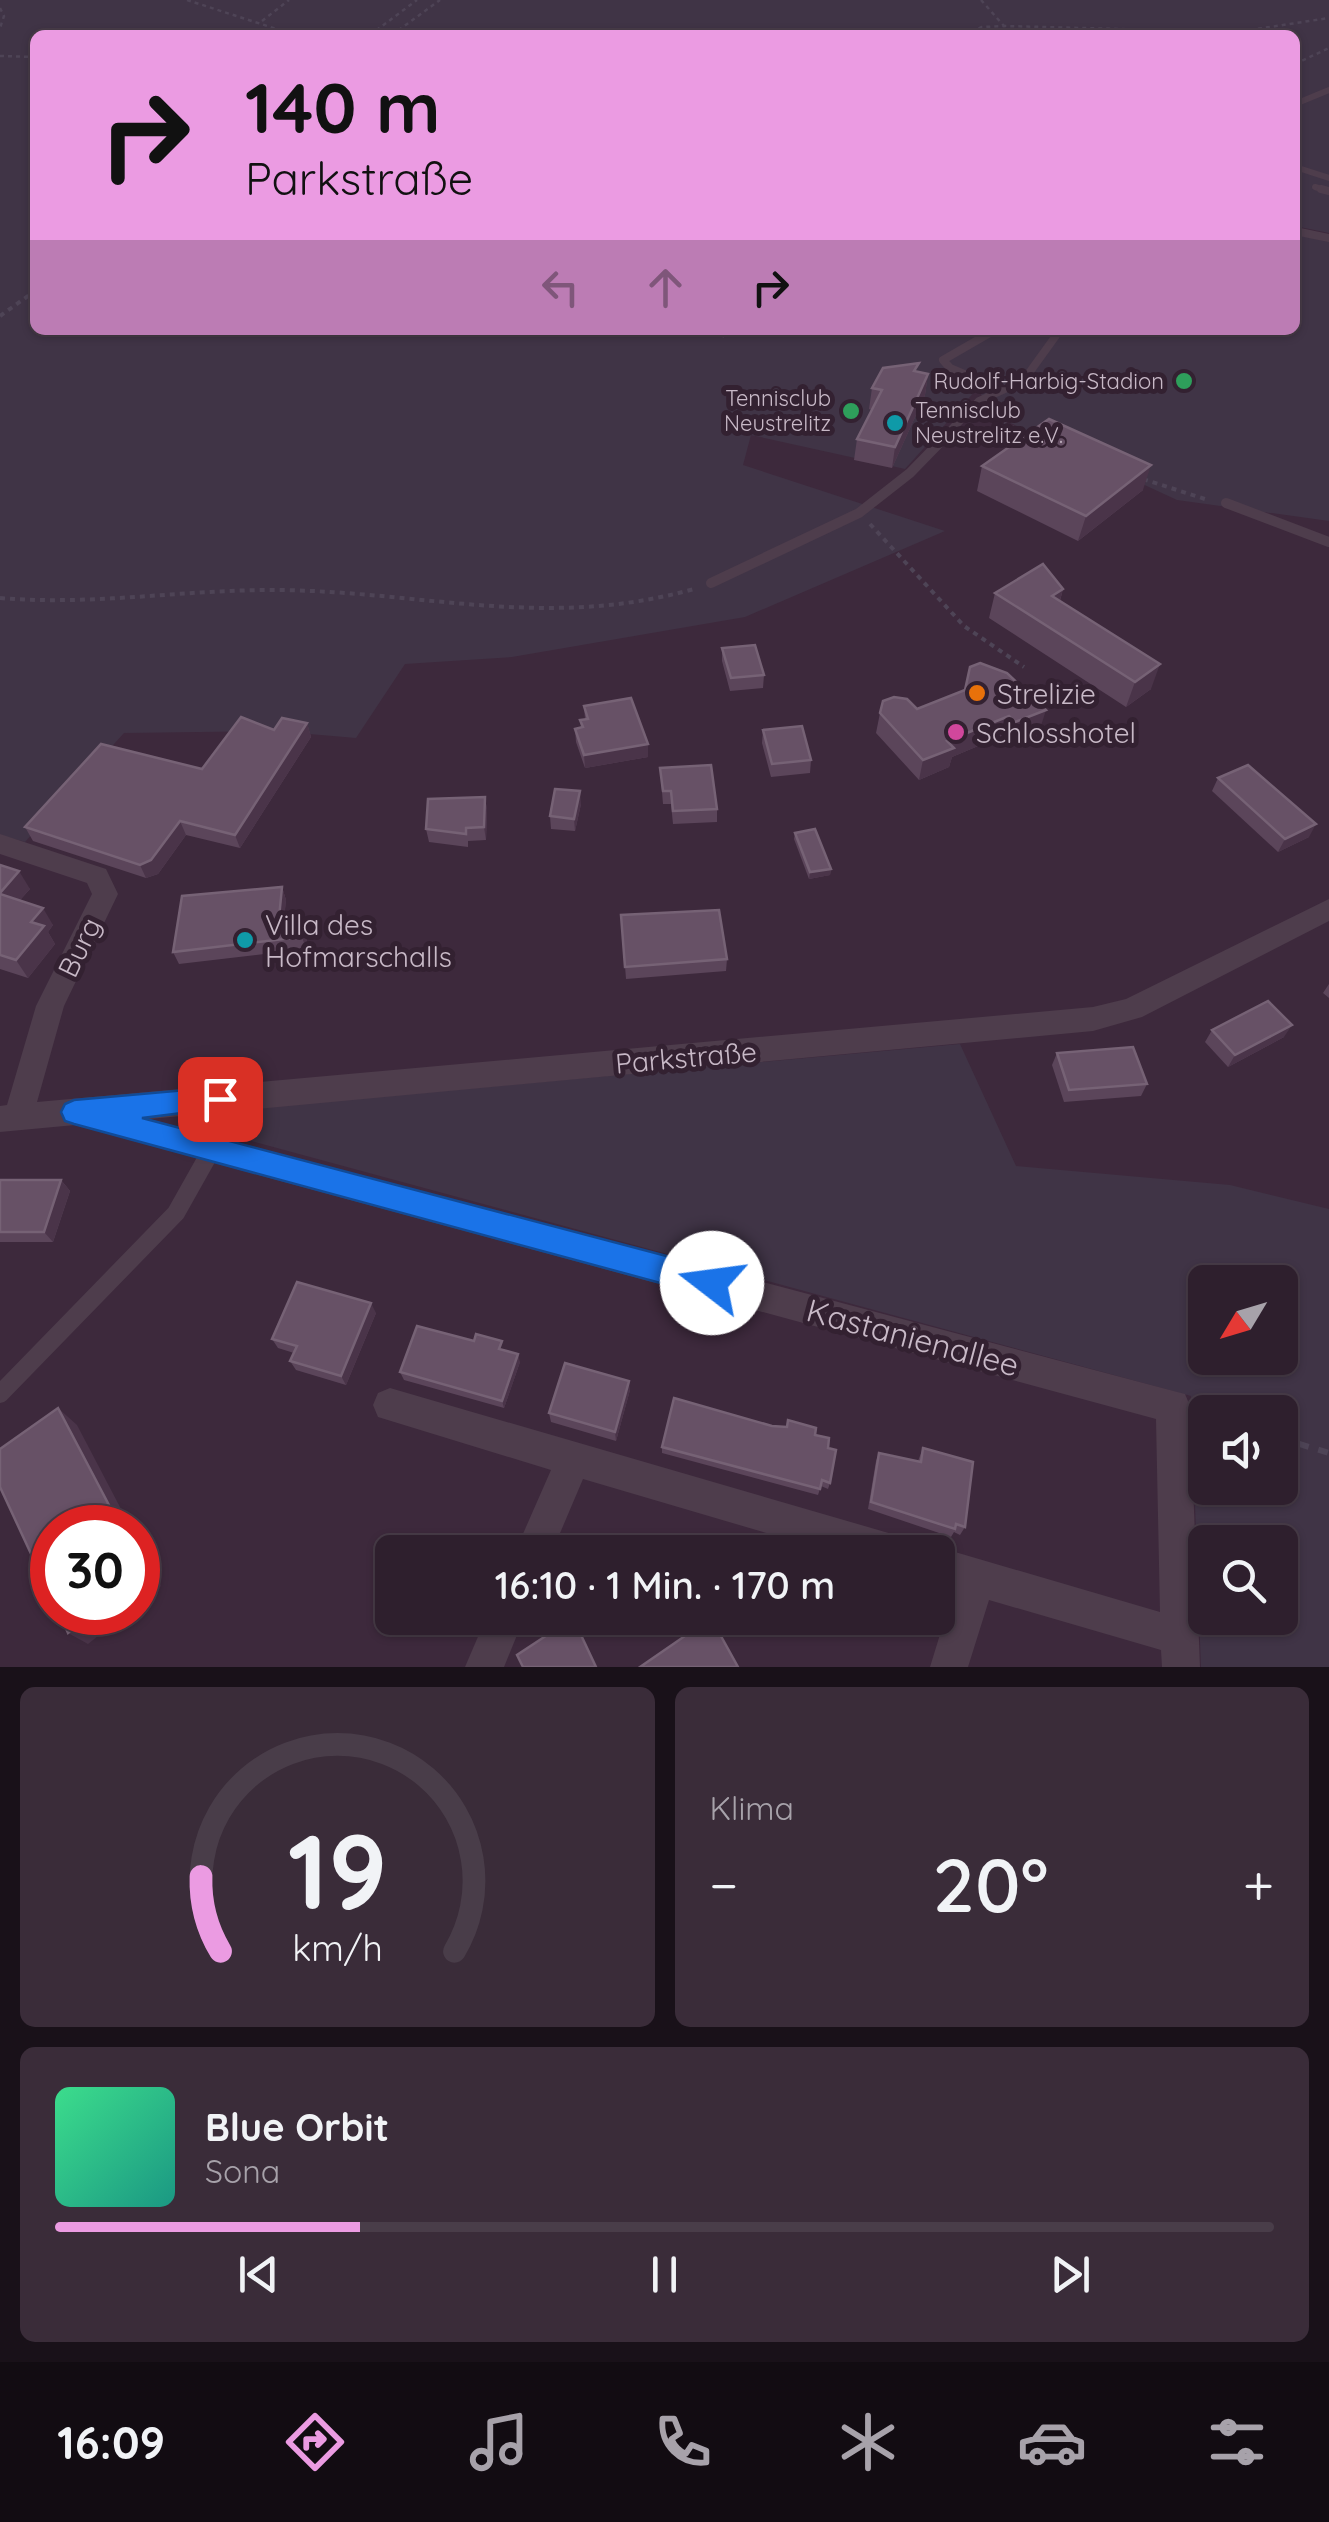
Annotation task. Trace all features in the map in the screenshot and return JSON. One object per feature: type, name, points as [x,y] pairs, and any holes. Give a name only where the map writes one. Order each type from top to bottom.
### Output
[{"type":"street","name":"Burg","points":[[0,844],[97,876],[105,894],[50,1006],[9,1118]]},
{"type":"street","name":"Parkstraße","points":[[9,1118],[1093,1019],[1132,1009],[1329,908]]},
{"type":"street","name":"Kastanienallee","points":[[74,1112],[1173,1406],[1181,1652]]},
{"type":"street","points":[[390,1405],[834,1535]]},
{"type":"street","points":[[540,1535],[574,1459]]},
{"type":"street","points":[[955,1571],[1181,1652]]},
{"type":"street","points":[[949,1667],[977,1578]]},
{"type":"street","points":[[484,1667],[498,1635]]},
{"type":"lane","points":[[1300,102],[1329,90]]},
{"type":"lane","points":[[1300,169],[1329,178]]},
{"type":"lane","points":[[1315,186],[1329,192]]},
{"type":"lane","points":[[1300,232],[1329,238]]},
{"type":"lane","points":[[986,335],[943,360],[950,368],[1002,390]]},
{"type":"lane","points":[[711,584],[859,513],[887,492],[969,410],[1024,380],[1056,335]]},
{"type":"lane","points":[[1226,503],[1329,542]]},
{"type":"lane","points":[[0,1394],[176,1213],[212,1149]]},
{"type":"path","points":[[187,0],[262,20],[284,30]]},
{"type":"path","points":[[262,20],[289,0]]},
{"type":"path","points":[[377,30],[417,0]]},
{"type":"path","points":[[399,30],[440,0]]},
{"type":"path","points":[[981,0],[1009,30]]},
{"type":"path","points":[[0,8],[4,16],[0,28]]},
{"type":"path","points":[[1251,30],[1329,18]]},
{"type":"path","points":[[975,30],[1006,26],[1084,30]]},
{"type":"path","points":[[1300,62],[1329,48]]},
{"type":"path","points":[[0,56],[30,58]]},
{"type":"path","points":[[0,316],[30,295]]},
{"type":"path","points":[[969,410],[1039,438]]},
{"type":"path","points":[[1142,479],[1193,498],[1226,503]]},
{"type":"path","points":[[859,513],[964,626],[1024,668]]},
{"type":"path","points":[[0,598],[75,604],[284,590],[509,609],[596,609],[649,602],[711,584]]},
{"type":"path","points":[[1298,1444],[1329,1453]]},
{"type":"shaded area","points":[[0,0],[1329,0],[1329,233],[1300,227],[1300,30],[30,30],[30,335],[1300,335],[1300,235],[1329,242],[1329,521],[1177,500],[991,414],[978,388],[905,469],[751,435],[743,465],[945,531],[745,617],[512,657],[405,664],[356,738],[274,731],[124,733],[25,842],[0,835]]},
{"type":"shaded area","points":[[960,1044],[1016,1166],[1230,1185],[1329,1209],[1329,1667],[1201,1667],[1200,1635],[1298,1635],[1298,1525],[1196,1525],[1195,1505],[1298,1505],[1298,1395],[1188,1395],[240,1138],[219,1125],[223,1114],[232,1110]]},
{"type":"building","points":[[919,363],[914,371],[928,374],[895,447],[857,439],[882,390],[872,388],[883,368]]},
{"type":"building","points":[[1049,419],[1151,465],[1086,516],[982,466]]},
{"type":"building","points":[[1043,564],[1063,589],[1052,596],[1160,664],[1135,682],[995,593]]},
{"type":"building","points":[[755,645],[764,675],[731,678],[722,648]]},
{"type":"building","points":[[980,663],[1007,673],[1046,710],[1015,722],[1009,716],[947,741],[954,748],[923,760],[880,713],[883,701],[894,697],[907,699],[917,709],[965,690],[970,667]]},
{"type":"building","points":[[631,698],[648,744],[584,755],[575,729],[583,727],[580,720],[588,719],[584,706]]},
{"type":"building","points":[[241,717],[274,730],[282,718],[307,723],[235,835],[180,821],[151,860],[140,865],[25,827],[101,744],[202,769]]},
{"type":"building","points":[[802,726],[811,760],[772,764],[763,730]]},
{"type":"building","points":[[711,765],[717,809],[673,811],[671,791],[663,791],[660,768]]},
{"type":"building","points":[[1248,765],[1316,824],[1285,839],[1218,778]]},
{"type":"building","points":[[555,789],[580,791],[574,819],[550,816]]},
{"type":"building","points":[[485,797],[484,827],[466,828],[466,834],[426,829],[428,799]]},
{"type":"building","points":[[815,829],[831,869],[810,872],[795,833]]},
{"type":"building","points":[[0,865],[19,871],[0,893]]},
{"type":"building","name":"Villa des Hofmarschalls","points":[[282,887],[279,918],[303,916],[302,937],[173,952],[182,896]]},
{"type":"building","points":[[0,894],[43,908],[31,922],[44,926],[16,960],[0,955]]},
{"type":"building","points":[[719,910],[727,959],[625,967],[621,915]]},
{"type":"building","points":[[1268,1001],[1292,1025],[1235,1055],[1212,1030]]},
{"type":"building","points":[[1133,1047],[1147,1084],[1069,1090],[1057,1053]]},
{"type":"building","points":[[0,1180],[61,1180],[44,1232],[0,1232]]},
{"type":"building","points":[[297,1282],[371,1303],[341,1376],[290,1361],[297,1346],[272,1339]]},
{"type":"building","points":[[417,1326],[474,1341],[476,1334],[502,1341],[499,1349],[518,1354],[502,1401],[400,1372]]},
{"type":"building","points":[[565,1363],[629,1381],[615,1432],[549,1413]]},
{"type":"building","points":[[674,1398],[772,1426],[787,1427],[788,1420],[816,1428],[815,1435],[829,1438],[828,1448],[836,1450],[830,1483],[822,1480],[820,1489],[662,1447]]},
{"type":"building","points":[[58,1408],[109,1505],[30,1505],[30,1552],[0,1487],[0,1449]]},
{"type":"building","points":[[923,1448],[973,1462],[965,1527],[956,1524],[955,1529],[871,1502],[879,1453],[921,1462]]},
{"type":"building","points":[[547,1635],[581,1635],[596,1667],[523,1667],[517,1655]]},
{"type":"building","points":[[686,1635],[720,1635],[738,1667],[640,1667]]},
{"type":"place","name":"Rudolf-Harbig-Stadion","points":[[1184,381]]},
{"type":"place","name":"Tennisclub Neustrelitz","points":[[851,411]]},
{"type":"place","name":"Tennisclub Neustrelitz e.V.","points":[[895,423]]},
{"type":"place","name":"Strelizie","points":[[977,693]]},
{"type":"place","name":"Schlosshotel","points":[[956,732]]},
{"type":"place","name":"Villa des Hofmarschalls","points":[[245,940]]},
{"type":"route","points":[[220,1099],[74,1112],[712,1283]]}]
